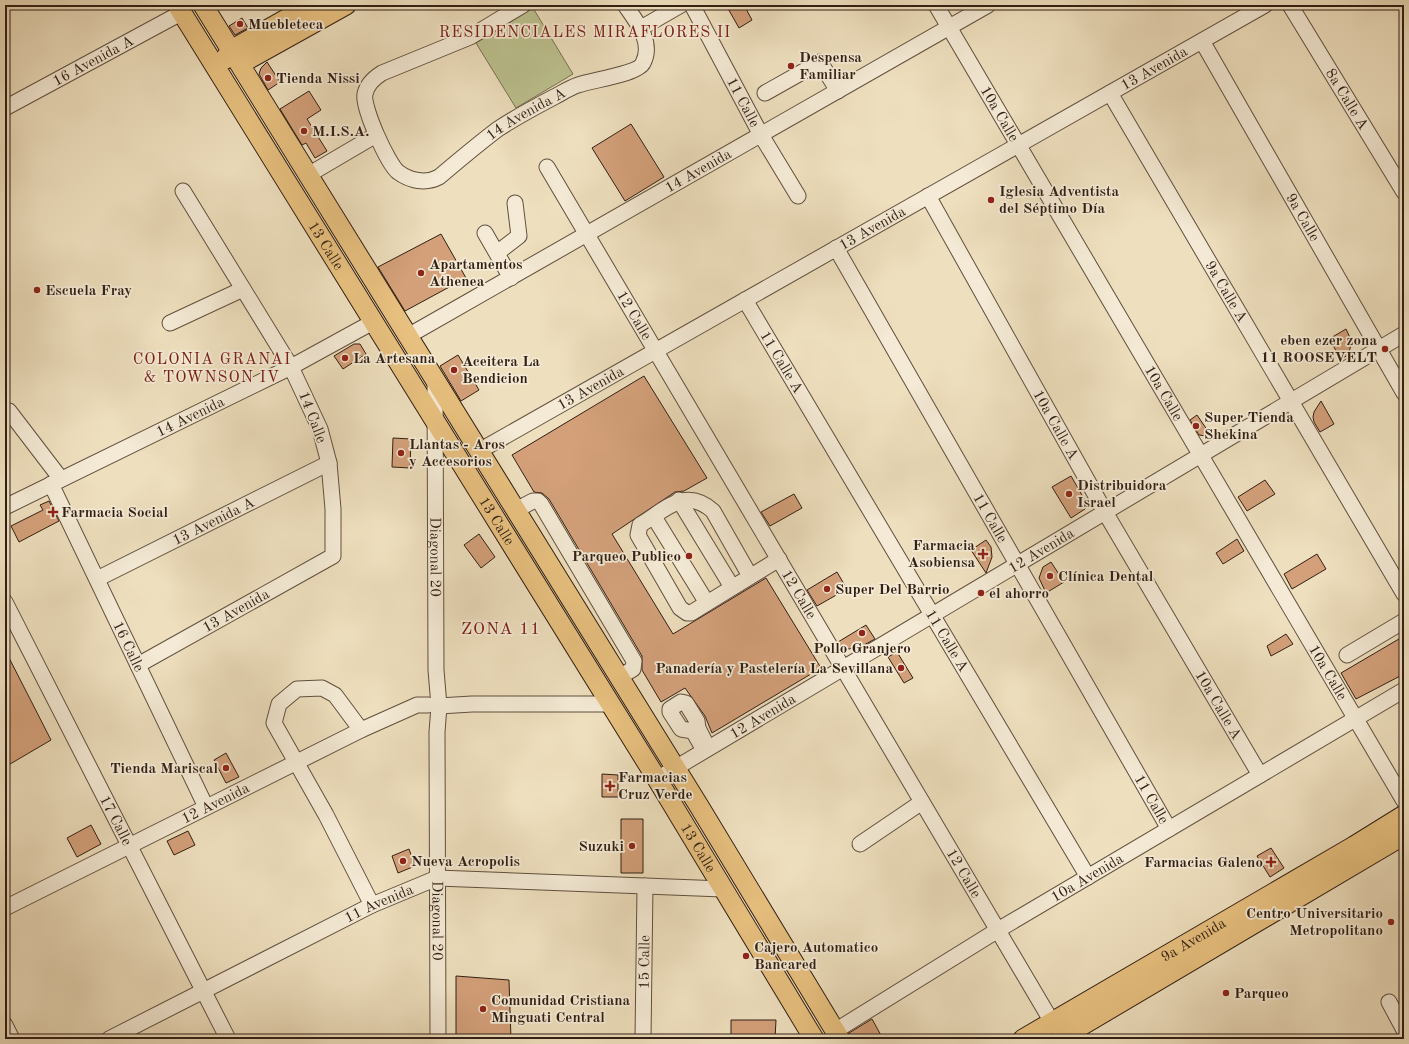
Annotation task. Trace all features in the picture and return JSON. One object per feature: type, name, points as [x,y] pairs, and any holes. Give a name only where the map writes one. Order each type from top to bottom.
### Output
[{"type":"main road","name":"13 Calle","points":[[203,5],[435,382],[675,767],[837,1035]]},
{"type":"main road","points":[[235,57],[310,5]]},
{"type":"main road","points":[[234,99],[224,66],[224,58],[235,57],[346,5]]},
{"type":"main road","name":"13 Calle","points":[[179,9],[657,779],[814,1039]]},
{"type":"main road","name":"9a Avenida","points":[[1358,853],[1404,815]]},
{"type":"main road","name":"9a Avenida","points":[[1023,1039],[1055,1030],[1358,853],[1404,835]]},
{"type":"street","points":[[308,175],[376,135],[365,99],[370,83],[382,73],[470,37],[523,5]]},
{"type":"street","points":[[625,5],[641,28],[681,5]]},
{"type":"street","name":"11 Calle","points":[[692,5],[761,135],[798,196]]},
{"type":"street","name":"10a Calle","points":[[936,5],[1404,801]]},
{"type":"street","name":"14 Avenida","points":[[408,336],[988,5]]},
{"type":"street","name":"13 Avenida","points":[[479,451],[1265,5]]},
{"type":"street","name":"8a Calle A","points":[[1290,5],[1404,192]]},
{"type":"street","name":"16 Avenida A","points":[[5,108],[179,9]]},
{"type":"street","name":"14 Avenida A","points":[[376,135],[397,171],[410,179],[431,181],[439,177],[498,129],[570,88],[594,79],[617,76],[634,70],[643,64],[646,45],[641,28]]},
{"type":"street","name":"9a Calle","points":[[1202,41],[1404,394]]},
{"type":"street","points":[[765,93],[820,62],[838,91]]},
{"type":"street","name":"9a Calle A","points":[[1110,93],[1404,594]]},
{"type":"street","name":"12 Calle","points":[[547,166],[998,930],[1055,1030]]},
{"type":"street","name":"14 Calle","points":[[183,191],[291,367],[320,430],[329,463],[334,509],[333,556]]},
{"type":"street","name":"10a Calle A","points":[[928,196],[1105,512],[1260,775]]},
{"type":"street","points":[[497,253],[519,236],[516,203]]},
{"type":"street","points":[[486,233],[511,278]]},
{"type":"street","name":"11 Calle","points":[[836,248],[1016,565],[1169,829]]},
{"type":"street","points":[[170,323],[243,289]]},
{"type":"street","name":"11 Calle A","points":[[745,300],[1088,877]]},
{"type":"street","name":"14 Avenida","points":[[5,507],[291,367],[373,322]]},
{"type":"street","name":"12 Avenida","points":[[657,779],[1404,334]]},
{"type":"street","name":"Diagonal 20","points":[[435,382],[430,415],[433,706],[437,732],[438,1039]]},
{"type":"street","name":"16 Calle","points":[[9,411],[56,482],[97,579],[206,807]]},
{"type":"street","name":"Diagonal 20","points":[[430,415],[436,670],[433,706]]},
{"type":"street","name":"13 Avenida A","points":[[97,579],[329,463]]},
{"type":"street","points":[[750,576],[713,512],[707,506],[698,502],[679,500],[640,525],[638,535],[680,608],[687,614],[779,559]]},
{"type":"street","points":[[679,500],[732,587]]},
{"type":"street","points":[[654,517],[707,602]]},
{"type":"street","name":"13 Avenida","points":[[138,665],[333,556]]},
{"type":"street","name":"17 Calle","points":[[5,602],[205,991],[228,1039]]},
{"type":"street","points":[[1347,655],[1404,621]]},
{"type":"street","points":[[436,670],[441,694],[445,698],[456,702],[472,704]]},
{"type":"street","points":[[361,730],[335,695],[322,688],[297,689],[279,704],[274,724],[326,815],[372,905]]},
{"type":"street","name":"10a Avenida","points":[[837,1035],[998,930],[1404,690]]},
{"type":"street","name":"12 Avenida","points":[[5,908],[295,762],[417,705],[610,704]]},
{"type":"street","points":[[860,844],[922,802]]},
{"type":"street","name":"11 Avenida","points":[[109,1039],[372,905],[437,878],[723,888]]},
{"type":"street","name":"15 Calle","points":[[643,1039],[645,886]]},
{"type":"street","points":[[1389,1002],[1404,1030]]},
{"type":"street","points":[[5,1025],[12,1039]]},
{"type":"green space","points":[[533,8],[573,74],[516,108],[476,43]]},
{"type":"building","points":[[726,5],[744,5],[752,20],[739,28]]},
{"type":"building","name":"Muebleteca","points":[[242,18],[248,28],[235,35],[229,26]]},
{"type":"building","name":"Tienda Nissi","points":[[267,62],[280,82],[268,90],[259,74],[261,68]]},
{"type":"building","name":"M.I.S.A.","points":[[309,91],[321,110],[307,119],[327,151],[315,158],[306,143],[302,145],[280,109]]},
{"type":"building","points":[[631,124],[664,177],[625,201],[592,148]]},
{"type":"building","name":"Apartamentos Athenea","points":[[441,234],[466,278],[405,311],[378,267]]},
{"type":"building","points":[[1346,329],[1352,342],[1348,355],[1341,359],[1329,339]]},
{"type":"building","name":"La Artesana","points":[[354,344],[360,344],[366,354],[343,369],[334,356]]},
{"type":"building","points":[[458,355],[479,390],[461,401],[440,366]]},
{"type":"building","points":[[644,376],[707,478],[684,491],[675,492],[612,534],[673,634],[766,578],[821,668],[712,733],[705,716],[685,688],[661,702],[642,670],[642,656],[549,499],[542,493],[534,492],[512,455]]},
{"type":"building","points":[[1321,401],[1334,424],[1320,432],[1314,422],[1313,417],[1314,412]]},
{"type":"building","name":"Super Tienda Shekina","points":[[1197,415],[1212,437],[1199,435],[1190,420]]},
{"type":"building","name":"Llantas - Aros y Accesorios","points":[[393,438],[411,439],[410,468],[392,467]]},
{"type":"building","name":"Distribuidora Israel","points":[[1071,476],[1086,502],[1085,509],[1071,518],[1052,487]]},
{"type":"building","points":[[1265,480],[1275,494],[1247,511],[1238,497]]},
{"type":"building","points":[[794,494],[802,508],[770,526],[761,512]]},
{"type":"building","points":[[49,501],[59,521],[19,542],[11,526],[43,510],[40,505]]},
{"type":"building","points":[[479,534],[495,557],[481,568],[464,545]]},
{"type":"building","points":[[1237,539],[1244,551],[1223,564],[1216,553]]},
{"type":"building","name":"Farmacia Asobiensa","points":[[986,540],[991,547],[992,557],[986,573],[971,550]]},
{"type":"building","points":[[1317,554],[1326,569],[1292,589],[1284,574]]},
{"type":"building","name":"Clínica Dental","points":[[1051,562],[1064,582],[1046,593],[1039,578],[1043,567]]},
{"type":"building","name":"Super Del Barrio","points":[[837,572],[847,589],[817,606],[807,590]]},
{"type":"building","name":"Pollo Granjero","points":[[866,625],[875,639],[862,646],[849,649],[841,647],[838,642]]},
{"type":"building","points":[[1286,634],[1293,644],[1271,656],[1267,646]]},
{"type":"building","points":[[1404,636],[1404,674],[1356,699],[1341,673]]},
{"type":"building","points":[[5,650],[51,740],[5,767]]},
{"type":"building","name":"Panadería y Pastelería La Sevillana","points":[[897,652],[913,678],[904,683],[888,657]]},
{"type":"building","name":"Tienda Mariscal","points":[[226,753],[239,777],[226,783],[214,760]]},
{"type":"building","name":"Farmacias Cruz Verde","points":[[602,774],[618,775],[618,797],[602,797]]},
{"type":"building","name":"Suzuki","points":[[621,819],[643,819],[643,873],[621,873]]},
{"type":"building","points":[[91,825],[101,844],[77,857],[67,838]]},
{"type":"building","points":[[188,831],[195,845],[174,855],[167,841]]},
{"type":"building","name":"Farmacias Galeno","points":[[1271,848],[1284,868],[1270,877],[1257,856]]},
{"type":"building","name":"Nueva Acropolis","points":[[409,849],[415,866],[398,873],[392,856]]},
{"type":"building","name":"Comunidad Cristiana Minguati Central","points":[[456,976],[509,980],[511,1039],[456,1039]]},
{"type":"building","points":[[872,1019],[883,1039],[851,1039],[849,1033]]},
{"type":"building","points":[[731,1020],[776,1020],[775,1039],[731,1039]]},
{"type":"place","name":"Muebleteca","points":[[240,24]]},
{"type":"place","name":"Despensa Familiar","points":[[791,66]]},
{"type":"place","name":"Tienda Nissi","points":[[268,78]]},
{"type":"place","name":"M.I.S.A.","points":[[304,131]]},
{"type":"place","name":"Iglesia Adventista del Séptimo Día","points":[[991,200]]},
{"type":"place","name":"Apartamentos Athenea","points":[[421,273]]},
{"type":"place","name":"Escuela Fray","points":[[37,290]]},
{"type":"place","name":"eben ezer zona 11 ROOSEVELT","points":[[1385,349]]},
{"type":"place","name":"La Artesana","points":[[345,358]]},
{"type":"place","name":"Aceitera La Bendicion","points":[[454,370]]},
{"type":"place","name":"Super Tienda Shekina","points":[[1196,426]]},
{"type":"place","name":"Llantas - Aros y Accesorios","points":[[401,453]]},
{"type":"place","name":"Distribuidora Israel","points":[[1069,494]]},
{"type":"place","name":"Farmacia Social","points":[[53,512]]},
{"type":"place","name":"Farmacia Asobiensa","points":[[983,554]]},
{"type":"place","name":"Parqueo Publico","points":[[689,556]]},
{"type":"place","name":"Clínica Dental","points":[[1050,576]]},
{"type":"place","name":"Super Del Barrio","points":[[827,589]]},
{"type":"place","name":"el ahorro","points":[[981,593]]},
{"type":"place","name":"Pollo Granjero","points":[[862,633]]},
{"type":"place","name":"Panadería y Pastelería La Sevillana","points":[[901,668]]},
{"type":"place","name":"Tienda Mariscal","points":[[226,768]]},
{"type":"place","name":"Farmacias Cruz Verde","points":[[610,786]]},
{"type":"place","name":"Suzuki","points":[[632,846]]},
{"type":"place","name":"Nueva Acropolis","points":[[403,861]]},
{"type":"place","name":"Farmacias Galeno","points":[[1271,862]]},
{"type":"place","name":"Centro Universitario Metropolitano","points":[[1391,922]]},
{"type":"place","name":"Cajero Automatico Bancared","points":[[746,956]]},
{"type":"place","name":"Parqueo","points":[[1226,993]]},
{"type":"place","name":"Comunidad Cristiana Minguati Central","points":[[483,1009]]},
{"type":"district","name":"RESIDENCIALES MIRAFLORES II","points":[[585,31]]},
{"type":"district","name":"COLONIA GRANAI & TOWNSON IV","points":[[212,367]]},
{"type":"district","name":"ZONA 11","points":[[501,628]]}]
